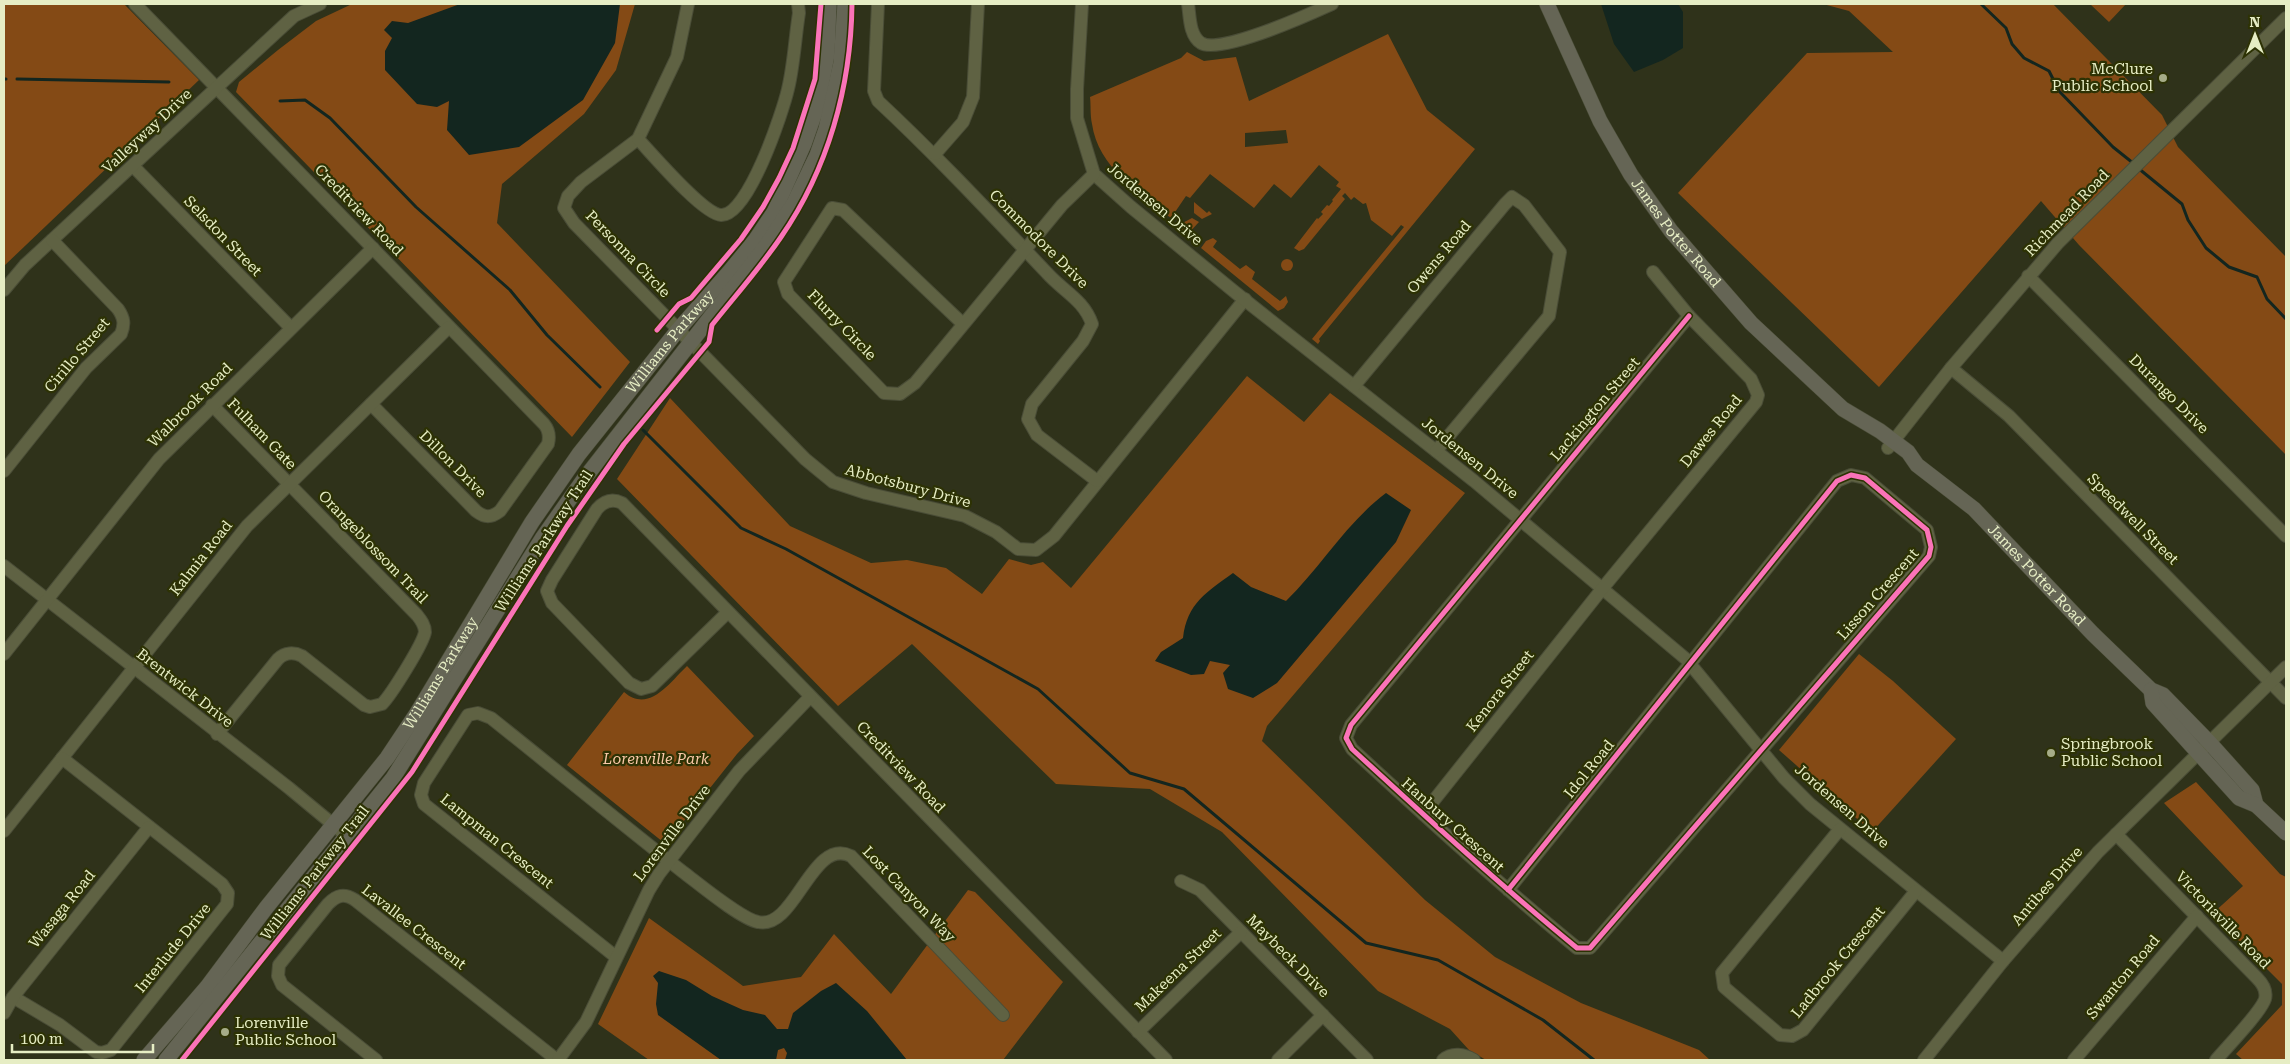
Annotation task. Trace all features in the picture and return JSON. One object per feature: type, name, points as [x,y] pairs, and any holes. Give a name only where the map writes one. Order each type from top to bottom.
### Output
[{"type":"main road","name":"Williams Parkway","points":[[144,1060],[207,987],[266,908],[387,758],[417,713],[532,522],[579,454],[678,330],[756,239],[774,212],[804,144],[817,107],[827,56],[829,4]]},
{"type":"main road","name":"Williams Parkway","points":[[166,1060],[393,778],[548,530],[617,434],[766,246],[794,202],[817,155],[828,121],[841,63],[845,4]]},
{"type":"main road","name":"James Potter Road","points":[[1547,4],[1600,122],[1631,174],[1671,231],[1751,323],[1843,409],[1859,420],[1873,426],[1891,445],[1908,452],[1917,465],[1974,509],[2093,634],[2150,690],[2153,703],[2205,746],[2240,798],[2256,805],[2286,833]]},
{"type":"street","name":"Creditview Road","points":[[135,4],[544,424],[549,433],[548,444]]},
{"type":"street","name":"Valleyway Drive","points":[[4,290],[19,271],[294,16],[320,4]]},
{"type":"street","name":"Personna Circle","points":[[678,330],[574,223],[564,208],[568,196],[581,182],[638,139],[677,57],[688,4]]},
{"type":"street","points":[[638,139],[705,209],[721,216],[729,214],[746,195],[772,141],[789,87],[798,4]]},
{"type":"street","name":"Commodore Drive","points":[[878,4],[874,92],[878,101],[935,154],[1050,276],[1076,298],[1088,312],[1092,324],[1083,341],[1032,404],[1028,420],[1036,435],[1097,481]]},
{"type":"street","points":[[935,154],[963,122],[973,97],[978,4]]},
{"type":"street","name":"Jordensen Drive","points":[[1082,4],[1076,89],[1077,118],[1094,174],[1131,207],[1520,519],[1689,663],[1760,749],[1804,798],[2003,961]]},
{"type":"street","points":[[1188,4],[1194,36],[1201,43],[1210,46],[1266,32],[1296,21],[1332,4]]},
{"type":"street","name":"Richmead Road","points":[[1891,445],[1951,368],[2058,243],[2286,18]]},
{"type":"street","name":"Selsdon Street","points":[[133,166],[291,328]]},
{"type":"street","name":"Flurry Circle","points":[[963,324],[843,210],[832,208],[784,282],[788,294],[884,393],[900,394],[915,382],[1062,205],[1094,174]]},
{"type":"street","name":"Owens Road","points":[[1354,386],[1512,196],[1524,205],[1553,240],[1560,252],[1549,316],[1436,451]]},
{"type":"street","name":"Cirillo Street","points":[[4,471],[86,368],[121,334],[124,327],[124,321],[118,309],[52,240]]},
{"type":"street","name":"Walbrook Road","points":[[4,654],[159,459],[373,248]]},
{"type":"street","name":"Dawes Road","points":[[1602,589],[1756,402],[1758,395],[1751,379],[1688,316],[1653,272]]},
{"type":"street","name":"Durango Drive","points":[[2028,276],[2286,536]]},
{"type":"street","name":"Abbotsbury Drive","points":[[678,330],[805,459],[833,482],[866,493],[965,516],[996,532],[1018,549],[1036,550],[1054,536],[1245,299]]},
{"type":"street","name":"Lackington Street","points":[[1520,519],[1688,316]]},
{"type":"street","name":"Kalmia Road","points":[[4,831],[247,526],[450,327]]},
{"type":"street","name":"Speedwell Street","points":[[1951,368],[2009,416],[2286,698]]},
{"type":"street","name":"Dillon Drive","points":[[371,404],[476,511],[486,517],[494,516],[500,511],[548,444]]},
{"type":"street","name":"Fulham Gate","points":[[212,405],[289,485]]},
{"type":"street","name":"Lisson Crescent","points":[[1689,663],[1837,481],[1844,477],[1858,475],[1865,478],[1928,530],[1930,538],[1929,556],[1760,749]]},
{"type":"street","name":"Orangeblossom Trail","points":[[217,734],[278,658],[284,654],[295,653],[302,656],[358,701],[370,707],[382,704],[386,700],[423,638],[424,625],[417,615],[289,485]]},
{"type":"street","name":"Creditview Road","points":[[728,612],[652,686],[641,689],[629,683],[552,603],[548,591],[552,580],[597,510],[604,503],[612,500],[622,503],[1166,1060]]},
{"type":"street","name":"Hanbury Crescent","points":[[1520,519],[1347,732],[1346,738],[1352,749],[1508,890],[1577,948],[1590,948],[1760,749]]},
{"type":"street","name":"Brentwick Drive","points":[[4,566],[217,734],[289,788],[347,836]]},
{"type":"street","name":"Kenora Street","points":[[1423,814],[1602,589]]},
{"type":"street","name":"Idol Road","points":[[1508,890],[1689,663]]},
{"type":"street","name":"Antibes Drive","points":[[1924,1060],[2003,961],[2116,834],[2286,667]]},
{"type":"street","name":"Lorenville Drive","points":[[557,1060],[586,1022],[649,890],[669,860],[740,771],[810,696]]},
{"type":"street","name":"Lampman Crescent","points":[[616,957],[428,808],[421,795],[424,783],[468,715],[478,713],[491,718],[669,860]]},
{"type":"street","name":"Interlude Drive","points":[[12,997],[60,1025],[96,1052],[102,1053],[111,1050],[224,910],[228,893],[222,884],[62,758]]},
{"type":"street","name":"Wasaga Road","points":[[4,1013],[12,997],[148,827]]},
{"type":"street","name":"Ladbrook Crescent","points":[[1840,829],[1722,973],[1724,987],[1780,1035],[1792,1036],[1803,1030],[1916,891]]},
{"type":"street","name":"Victoriaville Road","points":[[2116,834],[2261,982],[2265,994],[2262,1005],[2216,1060]]},
{"type":"street","name":"Lost Canyon Way","points":[[669,860],[715,896],[753,920],[764,923],[778,918],[826,857],[832,854],[845,853],[851,856],[1003,1015]]},
{"type":"street","name":"Maybeck Drive","points":[[1181,880],[1200,890],[1367,1060]]},
{"type":"street","name":"Lavallee Crescent","points":[[376,1060],[282,986],[278,976],[279,965],[336,896],[342,895],[355,900],[557,1060]]},
{"type":"street","name":"Swanton Road","points":[[2074,1060],[2197,916]]},
{"type":"street","name":"Makeena Street","points":[[1138,1032],[1240,932]]},
{"type":"street","points":[[1278,1060],[1323,1015]]},
{"type":"street","points":[[1442,1060],[1459,1054],[1474,1060]]},
{"type":"green space","points":[[4,4],[124,4],[199,80],[4,266]]},
{"type":"green space","points":[[352,4],[635,4],[616,70],[584,114],[502,184],[497,223],[630,362],[572,437],[236,92],[239,82],[316,21]]},
{"type":"green space","points":[[1823,4],[2053,4],[2162,115],[2178,147],[2286,257],[2286,455],[2079,245],[2041,201],[1879,387],[1678,193],[1807,53],[1893,52],[1849,11]]},
{"type":"green space","points":[[2090,4],[2126,4],[2109,22]]},
{"type":"green space","points":[[1388,34],[1427,110],[1475,149],[1319,339],[1318,344],[1312,339],[1404,227],[1401,225],[1392,236],[1371,220],[1366,203],[1363,204],[1354,197],[1351,200],[1345,193],[1342,196],[1345,199],[1304,249],[1299,251],[1294,248],[1341,189],[1336,186],[1339,182],[1319,165],[1291,198],[1274,184],[1254,208],[1210,174],[1190,198],[1186,196],[1171,218],[1122,178],[1102,153],[1092,124],[1090,97],[1181,58],[1187,52],[1204,61],[1236,57],[1249,101]],"holes":[[[1286,130],[1288,143],[1245,147],[1245,133]]]},
{"type":"green space","points":[[1194,202],[1207,213],[1209,211],[1212,214],[1202,219],[1194,213]]},
{"type":"green space","points":[[1192,218],[1199,222],[1186,236],[1175,227]]},
{"type":"green space","points":[[1213,238],[1217,241],[1213,247],[1240,269],[1246,265],[1255,272],[1252,279],[1280,301],[1286,296],[1288,302],[1284,308],[1278,311],[1201,248],[1206,241]]},
{"type":"green space","points":[[1287,259],[1293,265],[1287,271],[1281,265]]},
{"type":"green space","points":[[1247,376],[1304,422],[1330,393],[1465,493],[1267,726],[1262,741],[1425,900],[1495,957],[1581,1003],[1699,1050],[1710,1060],[1486,1060],[1469,1050],[1450,1029],[1378,991],[1222,832],[1150,789],[1056,784],[912,644],[838,706],[617,479],[670,398],[790,526],[871,563],[907,560],[946,568],[982,594],[1009,559],[1031,565],[1043,562],[1071,588]]},
{"type":"green space","points":[[1859,654],[1893,681],[1956,739],[1872,832],[1779,750]]},
{"type":"green space","name":"Lorenville Park","points":[[687,666],[754,736],[737,754],[668,841],[663,842],[567,765],[624,692],[633,698],[650,698],[666,687]]},
{"type":"green space","points":[[2196,782],[2280,874],[2286,877],[2286,1060],[2243,1060],[2236,1054],[2282,1005],[2282,984],[2212,914],[2243,886],[2164,803]]},
{"type":"green space","points":[[968,890],[975,892],[1063,982],[1003,1060],[649,1060],[598,1024],[649,918],[743,986],[801,977],[834,934],[891,994]]},
{"type":"shaded area","points":[[460,4],[620,4],[615,43],[583,100],[519,147],[469,155],[447,130],[449,101],[437,107],[417,104],[385,70],[385,51],[392,38],[384,30],[392,21],[408,23]]},
{"type":"shaded area","points":[[1601,4],[1678,4],[1683,12],[1683,48],[1663,60],[1634,72],[1614,44]]},
{"type":"shaded area","points":[[1386,493],[1411,510],[1396,542],[1277,683],[1253,698],[1228,689],[1223,673],[1230,665],[1210,661],[1204,674],[1191,675],[1155,661],[1161,652],[1183,638],[1189,616],[1200,600],[1233,573],[1251,587],[1286,601],[1346,531]]},
{"type":"shaded area","points":[[659,971],[686,980],[712,996],[743,1010],[765,1015],[777,1029],[788,1029],[793,1013],[821,991],[836,983],[867,1011],[907,1060],[785,1060],[787,1053],[784,1048],[778,1050],[776,1060],[721,1060],[658,1015],[656,1004],[658,983],[653,976]]},
{"type":"waterway","points":[[1981,4],[2006,28],[2012,44],[2024,58],[2049,71],[2059,91],[2113,147],[2133,163]]},
{"type":"waterway","points":[[17,79],[169,82]]},
{"type":"waterway","points":[[280,101],[305,100],[330,118],[416,207],[510,290],[547,335],[600,387]]},
{"type":"waterway","points":[[2138,168],[2182,204],[2188,220],[2206,248],[2229,267],[2257,277],[2267,299],[2286,319]]},
{"type":"waterway","points":[[643,430],[741,528],[786,549],[1038,689],[1130,773],[1184,789],[1366,943],[1438,960],[1543,1020],[1594,1060]]},
{"type":"cycle path","points":[[657,330],[679,304],[691,298],[741,239],[763,207],[779,178],[793,148],[815,79],[821,4]]},
{"type":"cycle path","name":"Williams Parkway Trail","points":[[182,1060],[412,772],[567,526],[624,444],[709,342],[712,325],[756,271],[798,211],[812,184],[834,126],[847,66],[852,4]]},
{"type":"cycle path","points":[[1508,890],[1837,481],[1851,475],[1865,478],[1927,530],[1931,547],[1929,556],[1590,948],[1577,948],[1548,924],[1520,900],[1491,875],[1352,749],[1346,738],[1351,725],[1689,316]]},
{"type":"place","name":"McClure Public School","points":[[2163,78]]},
{"type":"place","name":"Springbrook Public School","points":[[2051,753]]},
{"type":"place","name":"Lorenville Public School","points":[[225,1032]]}]
